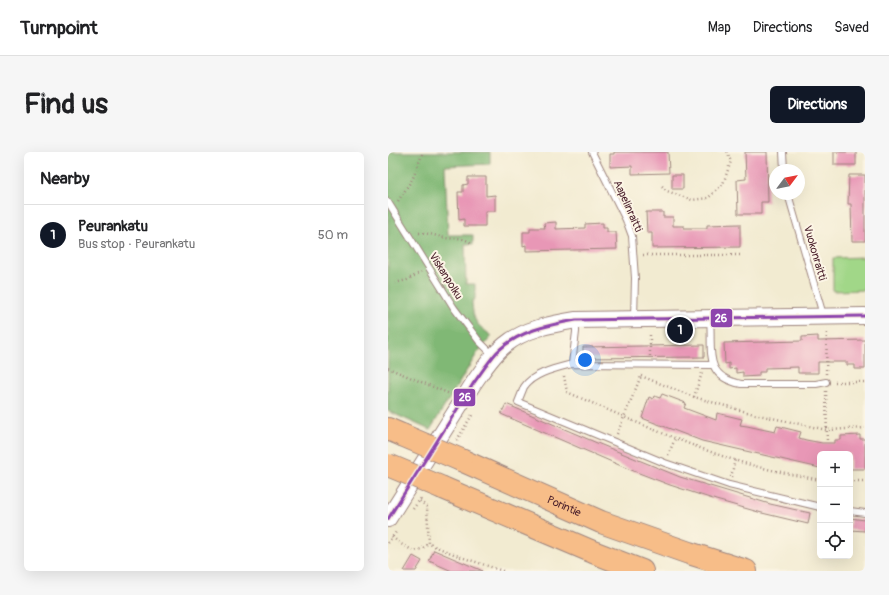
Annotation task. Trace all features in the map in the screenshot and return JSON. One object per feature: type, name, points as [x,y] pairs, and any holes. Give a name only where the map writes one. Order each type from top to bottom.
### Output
[{"type":"highway","name":"Porintie","points":[[395,432],[601,522],[746,571]]},
{"type":"highway","points":[[388,465],[593,552],[642,571]]},
{"type":"street","points":[[388,519],[469,390],[490,360],[506,344],[538,328],[551,324],[576,320],[865,316]]},
{"type":"lane","name":"Aapelinraitti","points":[[592,152],[626,220],[632,236],[635,278],[634,320]]},
{"type":"lane","points":[[783,152],[784,164]]},
{"type":"lane","name":"Vuokonraitti","points":[[790,200],[823,317]]},
{"type":"lane","name":"Viskanpolku","points":[[388,202],[454,308],[479,341],[490,360]]},
{"type":"lane","points":[[710,319],[712,365],[721,376],[731,382],[741,384],[816,384],[826,382]]},
{"type":"lane","points":[[572,364],[576,320]]},
{"type":"lane","points":[[712,365],[572,364],[553,369],[537,376],[525,386],[518,402],[665,463],[729,485],[817,505]]},
{"type":"lane","points":[[853,511],[865,513]]},
{"type":"path","points":[[393,210],[413,178],[423,152]]},
{"type":"path","points":[[662,186],[667,191],[692,200],[708,198],[723,184],[731,161],[727,152]]},
{"type":"path","points":[[408,235],[424,233],[443,238],[458,237],[466,239],[473,244]]},
{"type":"path","points":[[634,255],[741,255]]},
{"type":"path","points":[[395,282],[416,276],[428,267]]},
{"type":"path","points":[[614,442],[641,376],[650,364],[650,331]]},
{"type":"path","points":[[572,364],[564,376],[567,392],[675,438],[735,460],[817,479]]},
{"type":"path","points":[[694,397],[705,365]]},
{"type":"path","points":[[388,368],[456,396]]},
{"type":"path","points":[[641,376],[694,397],[754,414],[827,430],[865,428]]},
{"type":"path","points":[[826,382],[865,382]]},
{"type":"path","points":[[665,463],[675,438]]},
{"type":"path","points":[[729,485],[735,460]]},
{"type":"path","points":[[853,481],[865,481]]},
{"type":"path","points":[[420,501],[427,508],[429,544]]},
{"type":"path","points":[[392,537],[414,551],[429,544]]},
{"type":"path","points":[[429,544],[461,557],[503,571]]},
{"type":"green space","points":[[388,152],[490,152],[490,164],[445,166],[448,235],[473,235],[473,244],[465,244],[466,284],[475,284],[475,299],[472,301],[473,314],[476,322],[492,336],[478,352],[430,430],[388,411]]},
{"type":"green space","points":[[865,257],[865,290],[833,291],[833,258]]},
{"type":"building","points":[[614,152],[668,152],[669,173],[632,174],[632,166],[610,167],[610,154],[614,154]]},
{"type":"building","points":[[745,152],[767,152],[768,202],[761,202],[761,214],[738,214],[737,180],[746,179]]},
{"type":"building","points":[[834,152],[856,152],[856,165],[834,165]]},
{"type":"building","points":[[672,175],[683,175],[683,189],[672,189]]},
{"type":"building","points":[[849,175],[865,175],[865,241],[852,241],[851,204],[848,204]]},
{"type":"building","points":[[468,177],[486,177],[486,196],[495,195],[495,211],[485,211],[485,226],[464,226],[464,219],[459,220],[458,192],[463,192],[463,185],[468,184]]},
{"type":"building","points":[[646,212],[663,212],[663,217],[673,217],[673,226],[684,226],[684,228],[707,228],[707,225],[740,224],[740,247],[652,248],[652,233],[647,233]]},
{"type":"building","points":[[556,222],[556,229],[585,228],[585,224],[603,223],[603,228],[607,228],[607,232],[616,232],[617,249],[526,251],[526,245],[523,246],[523,232],[530,232],[530,228],[545,228],[544,223]]},
{"type":"building","points":[[818,336],[818,341],[865,340],[865,369],[855,369],[855,365],[847,365],[847,362],[818,362],[818,373],[798,373],[798,367],[765,368],[765,372],[759,372],[759,376],[743,377],[743,372],[736,373],[736,368],[729,369],[729,363],[725,364],[724,343],[802,341],[802,337]]},
{"type":"building","points":[[704,345],[704,357],[583,358],[583,347]]},
{"type":"building","points":[[662,394],[686,403],[684,408],[716,420],[717,413],[742,419],[740,425],[775,432],[777,426],[801,432],[799,438],[822,443],[835,443],[835,440],[841,440],[841,436],[860,435],[860,439],[865,439],[865,469],[853,469],[853,451],[817,451],[817,467],[702,441],[642,418],[649,397],[653,399],[654,396],[660,398]]},
{"type":"building","points":[[506,404],[680,477],[770,504],[810,513],[808,524],[716,500],[670,485],[626,468],[501,414]]},
{"type":"building","points":[[853,518],[865,520],[865,531],[853,530]]},
{"type":"building","points":[[434,550],[483,571],[452,571],[429,561]]},
{"type":"building","points":[[413,556],[422,561],[416,571],[404,571]]},
{"type":"transit line","name":"26","points":[[388,519],[473,384],[497,352],[505,345],[524,334],[555,324],[576,320],[865,316]]},
{"type":"place","name":"Peurankatu","points":[[680,330]]}]
